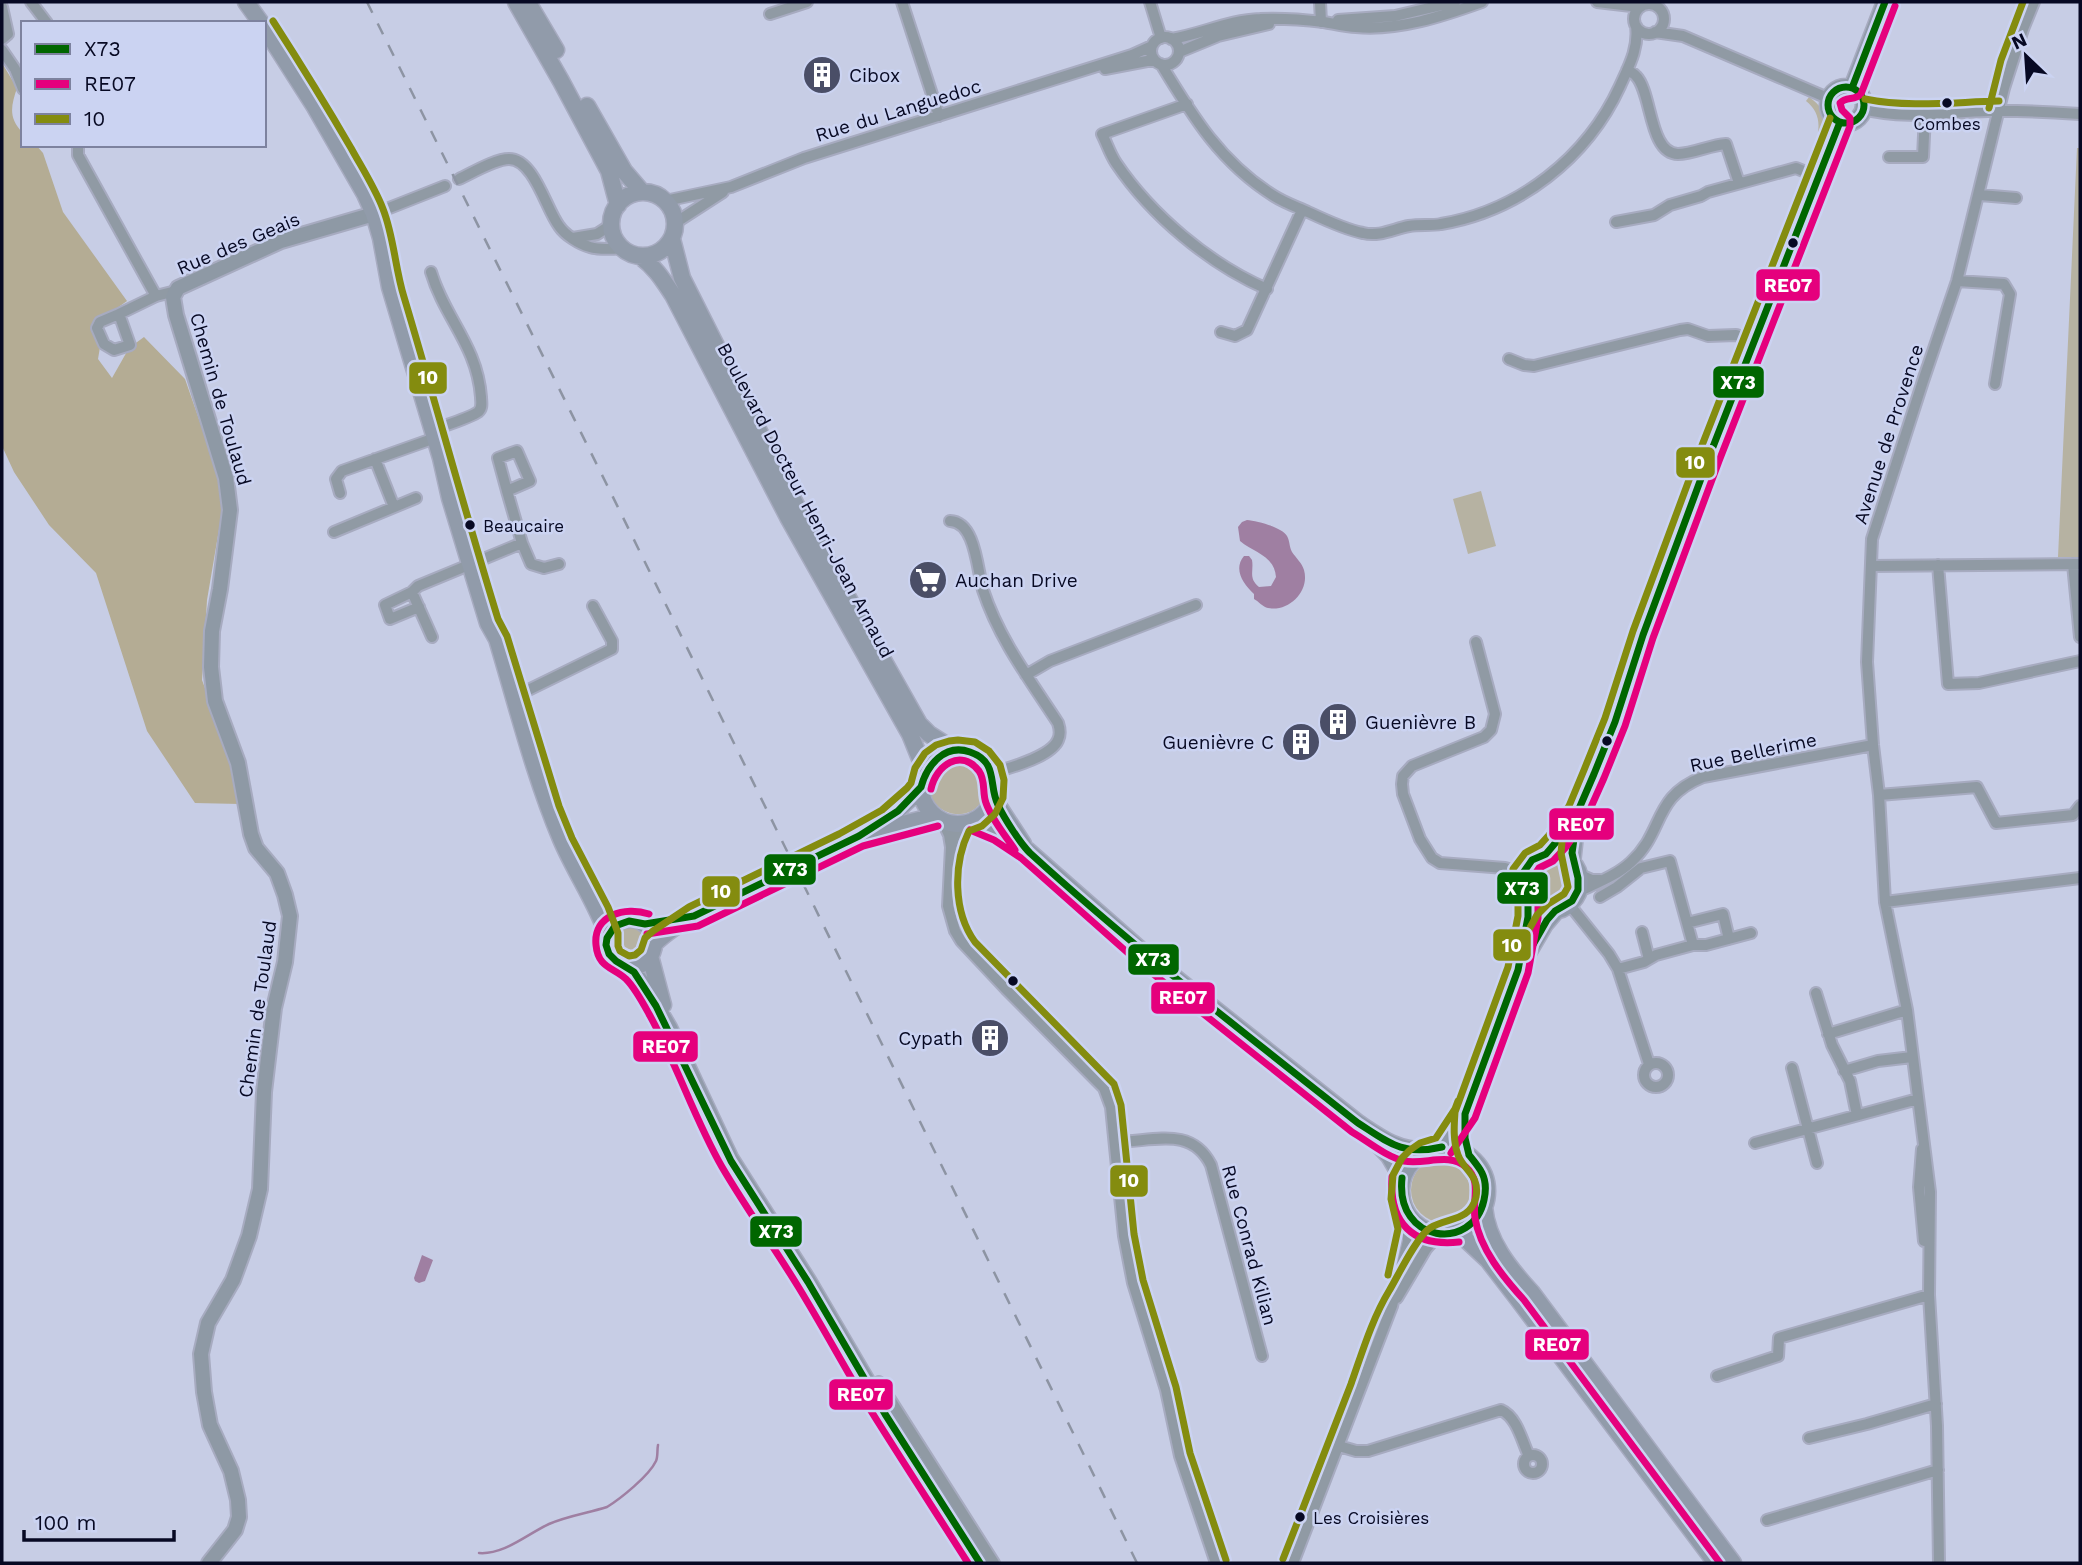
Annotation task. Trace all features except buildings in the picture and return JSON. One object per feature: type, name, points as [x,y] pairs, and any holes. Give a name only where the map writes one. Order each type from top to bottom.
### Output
[{"type":"main road","points":[[246,2],[260,21]]},
{"type":"main road","points":[[516,2],[609,171],[618,205]]},
{"type":"main road","points":[[528,2],[624,171],[642,192]]},
{"type":"main road","points":[[1852,88],[1885,2]]},
{"type":"main road","points":[[266,30],[315,107],[374,214],[390,287],[441,458],[460,500],[475,564],[498,620],[497,639],[549,809],[562,842],[608,936]]},
{"type":"main road","points":[[1841,88],[1852,88],[1863,99],[1863,109],[1857,120],[1840,122],[1829,110],[1830,99],[1832,94],[1841,88]]},
{"type":"main road","points":[[1546,854],[1578,811],[1611,732],[1647,624],[1840,122]]},
{"type":"main road","points":[[642,192],[658,196],[671,208],[673,231],[658,252],[640,256],[622,248],[611,225],[618,205],[625,198],[642,192]]},
{"type":"main road","name":"Boulevard Docteur Henri-Jean Arnaud","points":[[673,231],[681,278],[812,535],[919,724],[954,750]]},
{"type":"main road","name":"Boulevard Docteur Henri-Jean Arnaud","points":[[640,256],[650,263],[673,295],[788,517],[910,734],[923,779]]},
{"type":"main road","points":[[668,1028],[652,950],[652,933],[645,925],[633,920],[618,923],[608,936],[607,948],[612,959],[621,966],[640,965],[652,950],[675,928],[694,916],[859,836],[898,811],[923,779],[934,759],[954,750],[973,753],[988,765],[995,784],[994,795],[987,810],[968,821]]},
{"type":"main road","points":[[923,779],[925,803],[939,818]]},
{"type":"main road","points":[[994,795],[1027,850]]},
{"type":"main road","points":[[1518,970],[1545,924],[1568,902],[1580,883],[1575,868],[1578,811]]},
{"type":"main road","points":[[859,836],[939,818],[968,821],[999,831],[1027,850],[1144,953],[1358,1123],[1406,1150],[1451,1148],[1469,1155],[1484,1173],[1487,1184],[1485,1219],[1505,1261],[1532,1293],[1713,1552]]},
{"type":"main road","points":[[1469,1155],[1465,1138],[1465,1114],[1518,970],[1528,917],[1528,901],[1522,887],[1523,873],[1532,860],[1546,854],[1560,855],[1575,868]]},
{"type":"main road","points":[[585,885],[612,911],[626,920]]},
{"type":"main road","points":[[1528,901],[1541,909],[1568,902]]},
{"type":"main road","points":[[645,925],[694,916]]},
{"type":"main road","points":[[627,967],[648,992],[668,1028],[730,1158],[808,1282],[910,1455],[980,1563]]},
{"type":"main road","points":[[1465,1114],[1434,1149],[1411,1162],[1402,1178],[1401,1198],[1408,1215],[1417,1224],[1439,1234],[1458,1232],[1469,1226],[1484,1207]]},
{"type":"main road","points":[[1358,1123],[1388,1156],[1402,1178]]},
{"type":"main road","points":[[1458,1232],[1488,1260],[1713,1552],[1733,1563]]},
{"type":"street","points":[[31,2],[45,21]]},
{"type":"street","points":[[770,14],[807,2]]},
{"type":"street","points":[[902,2],[939,116]]},
{"type":"street","points":[[1150,2],[1166,38],[1177,44],[1176,57],[1184,99]]},
{"type":"street","points":[[1320,2],[1321,22]]},
{"type":"street","points":[[1321,22],[1395,16],[1455,2]]},
{"type":"street","points":[[1482,2],[1455,12],[1396,26],[1357,27],[1264,18],[1244,20],[1166,38],[1152,46],[1151,54],[1208,138],[1251,180],[1302,210],[1363,233],[1387,233],[1410,226],[1450,222],[1501,206],[1530,190],[1557,170],[1600,123],[1616,96],[1637,44],[1635,13],[1644,4]]},
{"type":"street","name":"Avenue de Provence","points":[[1939,1563],[1936,1404],[1930,1295],[1930,1192],[1907,1010],[1885,902],[1867,662],[1872,539],[1957,281],[2011,64],[2035,2]]},
{"type":"street","points":[[1601,3],[1657,6],[1683,36]]},
{"type":"street","points":[[1601,3],[1635,24],[1642,32],[1683,36],[1830,99]]},
{"type":"street","points":[[2,7],[8,34],[2,39]]},
{"type":"street","points":[[1637,44],[1661,26],[1663,11]]},
{"type":"street","points":[[1158,63],[1166,65],[1176,57],[1235,30],[1285,20]]},
{"type":"street","name":"Rue du Languedoc","points":[[665,201],[731,187],[804,158],[1132,55],[1152,46]]},
{"type":"street","points":[[2,50],[19,66]]},
{"type":"street","name":"Rue du Languedoc","points":[[1078,72],[1147,61],[1158,63]]},
{"type":"street","points":[[1627,70],[1637,76],[1642,85],[1662,145],[1678,154],[1726,144],[1739,184]]},
{"type":"street","points":[[1184,99],[1102,134],[1114,161],[1173,226],[1211,259],[1266,289]]},
{"type":"street","points":[[1863,109],[1883,114],[1999,111],[2080,114]]},
{"type":"street","points":[[1889,157],[1923,157],[1925,114]]},
{"type":"street","points":[[78,147],[78,155],[156,296]]},
{"type":"street","points":[[458,179],[501,160],[518,160],[530,171],[556,223],[564,232],[591,248],[622,248]]},
{"type":"street","points":[[1616,222],[1654,215],[1670,205],[1796,168],[1818,177]]},
{"type":"street","points":[[374,214],[445,186]]},
{"type":"street","name":"Rue du Languedoc","points":[[673,231],[731,187]]},
{"type":"street","points":[[1980,195],[2016,198]]},
{"type":"street","points":[[1221,332],[1235,336],[1247,330],[1302,210]]},
{"type":"street","name":"Rue des Geais","points":[[119,314],[156,296],[176,291],[281,241],[374,214]]},
{"type":"street","points":[[573,238],[597,234],[611,225]]},
{"type":"street","points":[[340,493],[335,479],[342,471],[434,434],[476,413],[481,406],[474,360],[452,320],[431,272]]},
{"type":"street","points":[[1957,281],[2004,284],[2010,294],[1995,384]]},
{"type":"street","name":"Chemin de Toulaud","points":[[176,291],[173,297],[176,315],[226,478],[230,510],[212,631],[211,667],[215,701],[238,763],[251,834],[256,848],[277,873],[290,916],[267,1066],[260,1189],[249,1236],[233,1280],[208,1323],[201,1354],[210,1425],[231,1471],[239,1517],[235,1530],[209,1563]]},
{"type":"street","points":[[1509,359],[1534,366],[1688,329],[1708,336],[1736,335],[1754,341]]},
{"type":"street","points":[[375,459],[394,508]]},
{"type":"street","points":[[507,491],[531,564],[544,568],[559,564]]},
{"type":"street","points":[[334,532],[416,498]]},
{"type":"street","points":[[950,521],[961,523],[968,532],[988,603],[1012,653],[1058,723],[1060,736],[1057,743],[1041,754],[992,773]]},
{"type":"street","points":[[419,607],[390,619],[385,605],[412,592],[418,586],[522,543]]},
{"type":"street","points":[[1871,566],[2077,564],[2080,637]]},
{"type":"street","points":[[1938,565],[1948,684],[1979,683],[2080,661]]},
{"type":"street","points":[[412,592],[432,638]]},
{"type":"street","points":[[514,697],[612,649],[612,641],[593,606]]},
{"type":"street","points":[[1026,674],[1050,661],[1196,606]]},
{"type":"street","points":[[1476,642],[1495,714],[1491,730],[1484,737],[1412,766],[1403,776],[1403,794],[1420,839],[1432,858],[1440,863],[1505,868],[1523,873]]},
{"type":"street","name":"Rue Bellerime","points":[[1568,902],[1631,862],[1655,828],[1661,811],[1686,784],[1703,777],[1873,746]]},
{"type":"street","points":[[1879,795],[1977,787],[1996,823],[2074,815],[2080,806]]},
{"type":"street","points":[[939,818],[949,835],[951,847],[948,906],[955,931],[974,956],[1104,1088],[1111,1107],[1119,1200],[1129,1265],[1166,1390],[1180,1456],[1216,1563]]},
{"type":"street","points":[[951,847],[968,821]]},
{"type":"street","points":[[1600,897],[1618,887],[1641,868],[1670,861],[1693,945]]},
{"type":"street","points":[[1575,868],[1592,880],[1602,880]]},
{"type":"street","points":[[1885,902],[2080,878]]},
{"type":"street","points":[[1568,902],[1618,969],[1649,1064]]},
{"type":"street","points":[[1687,923],[1723,914],[1729,939]]},
{"type":"street","points":[[1642,932],[1649,959]]},
{"type":"street","points":[[1618,969],[1656,955],[1751,933]]},
{"type":"street","points":[[1816,993],[1828,1034],[1853,1089],[1857,1115]]},
{"type":"street","points":[[1828,1034],[1907,1010]]},
{"type":"street","points":[[1844,1071],[1878,1061],[1912,1057]]},
{"type":"street","points":[[1792,1068],[1817,1163]]},
{"type":"street","points":[[1755,1143],[1918,1099]]},
{"type":"street","name":"Rue Conrad Kilian","points":[[1115,1142],[1182,1140],[1196,1145],[1206,1157],[1211,1166],[1262,1356]]},
{"type":"street","points":[[1293,1563],[1392,1306],[1408,1241],[1408,1215]]},
{"type":"street","points":[[1392,1306],[1426,1249],[1439,1234]]},
{"type":"street","points":[[1717,1376],[1778,1356],[1779,1338],[1930,1295]]},
{"type":"street","points":[[880,1382],[994,1563]]},
{"type":"street","points":[[1809,1438],[1936,1404]]},
{"type":"street","points":[[1339,1446],[1368,1451],[1501,1410],[1513,1418],[1529,1456]]},
{"type":"street","points":[[1767,1520],[1938,1470]]},
{"type":"shaded area","points":[[2,63],[17,88],[12,112],[21,131],[21,147],[38,147],[43,153],[63,212],[127,301],[93,325],[100,347],[98,359],[112,378],[129,348],[144,337],[185,379],[218,474],[223,506],[207,600],[202,680],[230,757],[240,804],[195,803],[147,731],[96,573],[49,525],[14,472],[2,446]]},
{"type":"shaded area","points":[[1809,97],[1824,113],[1825,134],[1818,132],[1816,115],[1806,101]]},
{"type":"shaded area","points":[[2077,148],[2080,148],[2080,557],[2058,557]]},
{"type":"shaded area","points":[[1481,491],[1496,546],[1468,554],[1453,499]]},
{"type":"shaded area","points":[[1247,520],[1269,525],[1284,533],[1292,552],[1303,567],[1305,578],[1301,592],[1283,607],[1268,608],[1262,605],[1254,599],[1254,594],[1241,576],[1241,561],[1244,556],[1249,556],[1252,560],[1252,577],[1259,587],[1271,586],[1276,577],[1272,564],[1267,559],[1240,541],[1238,527]]},
{"type":"shaded area","points":[[958,758],[970,761],[978,767],[976,770],[986,786],[982,801],[973,810],[962,814],[941,809],[933,800],[930,789],[936,769]]},
{"type":"shaded area","points":[[1551,863],[1564,869],[1570,882],[1564,895],[1551,901],[1538,895],[1532,882],[1538,869]]},
{"type":"shaded area","points":[[631,927],[642,932],[647,943],[642,954],[631,959],[620,954],[615,943],[620,932]]},
{"type":"shaded area","points":[[1444,1157],[1457,1160],[1467,1167],[1474,1177],[1477,1190],[1474,1203],[1467,1213],[1457,1220],[1444,1223],[1431,1220],[1421,1213],[1414,1203],[1411,1190],[1414,1177],[1421,1167],[1431,1160]]},
{"type":"shaded area","points":[[422,1255],[433,1260],[425,1281],[419,1283],[414,1278]]},
{"type":"waterway","points":[[479,1553],[497,1551],[556,1521],[607,1507],[647,1473],[656,1461],[658,1445]]},
{"type":"railway","points":[[367,2],[1137,1563]]},
{"type":"transit line","name":"X73","points":[[1852,88],[1885,2]]},
{"type":"transit line","name":"10","points":[[1989,108],[2001,60],[2023,2]]},
{"type":"transit line","name":"RE07","points":[[1451,1153],[1475,1118],[1528,973],[1538,918],[1538,900],[1533,877],[1539,868],[1553,861],[1566,847],[1587,816],[1604,778],[1719,461],[1850,126],[1850,118],[1842,110],[1840,103],[1861,94],[1895,6]]},
{"type":"transit line","name":"10","points":[[273,21],[351,148],[383,209],[404,297],[498,619],[507,636],[559,806],[572,838],[608,907],[618,933],[620,951],[629,956],[635,955],[641,950],[645,938],[689,907],[839,834],[882,810],[907,788],[925,753],[936,745],[958,740],[975,742],[989,751],[1000,765],[1004,780],[1003,798],[995,814],[982,826],[969,831],[960,858],[958,888],[963,917],[975,942],[1114,1084],[1121,1105],[1134,1234],[1143,1280],[1176,1387],[1190,1453],[1226,1560]]},
{"type":"transit line","name":"X73","points":[[1846,87],[1858,93],[1864,105],[1858,117],[1846,123],[1834,117],[1828,105],[1834,93],[1846,87]]},
{"type":"transit line","name":"10","points":[[1865,99],[1915,104],[1999,101]]},
{"type":"transit line","name":"10","points":[[1283,1559],[1377,1313],[1425,1232],[1463,1215],[1473,1205],[1476,1183],[1456,1150],[1455,1112],[1508,967],[1518,916],[1518,903],[1512,888],[1513,869],[1525,853],[1540,845],[1549,835],[1569,806],[1605,718],[1633,631],[1699,453],[1830,118]]},
{"type":"transit line","name":"X73","points":[[1469,1155],[1465,1138],[1465,1114],[1518,970],[1528,917],[1528,901],[1522,887],[1523,873],[1532,860],[1546,854],[1557,841],[1578,811],[1594,774],[1709,457],[1840,122]]},
{"type":"transit line","name":"X73","points":[[921,787],[928,771],[945,753],[961,750],[979,756],[989,768],[998,805],[1022,843],[1110,923],[1358,1123],[1388,1142],[1406,1149],[1442,1147]]},
{"type":"transit line","name":"RE07","points":[[931,789],[938,773],[950,762],[957,760],[972,764],[981,775],[989,809],[1015,850]]},
{"type":"transit line","name":"X73","points":[[645,924],[694,916],[859,836],[898,811],[921,787]]},
{"type":"transit line","name":"10","points":[[1516,953],[1537,915],[1564,894],[1568,887],[1561,853],[1569,806]]},
{"type":"transit line","name":"X73","points":[[1526,957],[1547,920],[1555,911],[1572,901],[1578,890],[1572,853],[1578,811]]},
{"type":"transit line","name":"RE07","points":[[647,934],[698,926],[863,846],[938,826]]},
{"type":"transit line","name":"RE07","points":[[970,830],[994,840],[1021,858],[1137,961],[1352,1132],[1397,1159],[1412,1162],[1452,1160],[1466,1167],[1474,1178],[1474,1211],[1478,1229],[1494,1262],[1720,1563]]},
{"type":"transit line","name":"RE07","points":[[649,914],[621,912],[605,920],[596,935],[597,953],[603,963],[626,979],[639,996],[722,1167],[799,1288],[863,1398],[968,1563]]},
{"type":"transit line","name":"X73","points":[[645,924],[629,921],[615,926],[607,938],[609,954],[634,972],[656,1006],[731,1161],[808,1282],[885,1414],[980,1563]]},
{"type":"transit line","name":"10","points":[[1388,1275],[1398,1229],[1391,1199],[1393,1175],[1402,1158],[1410,1150],[1420,1143],[1436,1138],[1458,1101]]},
{"type":"transit line","name":"X73","points":[[1402,1178],[1403,1200],[1410,1217],[1422,1228],[1436,1233],[1451,1233],[1466,1228],[1477,1217],[1484,1200],[1485,1186],[1479,1168],[1469,1155]]},
{"type":"transit line","name":"RE07","points":[[1392,1177],[1395,1207],[1407,1229],[1429,1240],[1459,1242]]},
{"type":"place","name":"Cibox","points":[[822,75]]},
{"type":"place","name":"Combes","points":[[1947,103]]},
{"type":"place","name":"Beaucaire","points":[[470,525]]},
{"type":"place","name":"Auchan Drive","points":[[928,580]]},
{"type":"place","name":"Guenièvre B","points":[[1338,722]]},
{"type":"place","name":"Guenièvre C","points":[[1301,742]]},
{"type":"place","name":"Cypath","points":[[990,1038]]},
{"type":"place","name":"Les Croisières","points":[[1300,1517]]}]
